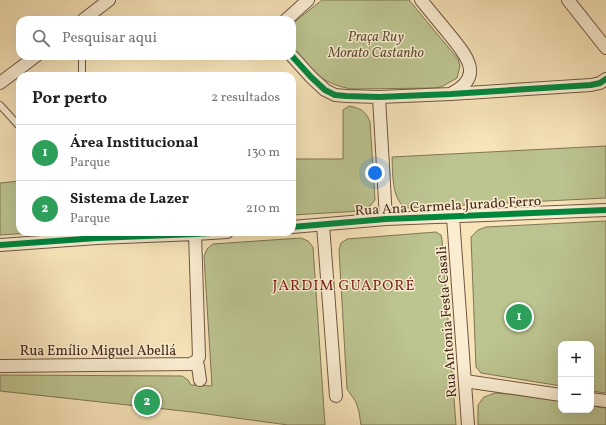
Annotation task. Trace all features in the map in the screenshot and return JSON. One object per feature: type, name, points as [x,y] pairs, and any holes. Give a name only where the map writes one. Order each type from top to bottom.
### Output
[{"type":"street","points":[[89,16],[108,0]]},
{"type":"street","points":[[290,16],[308,0]]},
{"type":"street","points":[[421,0],[462,50],[471,66],[471,72],[466,83],[461,89],[451,94]]},
{"type":"street","points":[[568,0],[606,48]]},
{"type":"street","points":[[0,83],[31,60]]},
{"type":"street","points":[[296,60],[311,77],[326,90],[335,95],[379,97],[451,94],[591,85],[600,83],[606,79]]},
{"type":"street","points":[[379,97],[386,219]]},
{"type":"street","name":"Rua Ana Carmela Jurado Ferro","points":[[296,227],[386,219],[606,210]]},
{"type":"street","name":"Rua Antonia Festa Casali","points":[[453,217],[468,425]]},
{"type":"street","points":[[323,225],[336,396]]},
{"type":"street","points":[[0,245],[146,236]]},
{"type":"street","points":[[195,236],[199,357],[196,361],[200,380]]},
{"type":"street","name":"Rua Emílio Miguel Abellá","points":[[0,366],[190,364],[196,361]]},
{"type":"street","points":[[465,381],[558,395]]},
{"type":"street","points":[[594,399],[606,401]]},
{"type":"lane","points":[[82,60],[82,72]]},
{"type":"lane","points":[[0,105],[16,123]]},
{"type":"green space","name":"Praça Ruy Morato Castanho","points":[[322,0],[409,0],[458,59],[460,66],[457,78],[443,86],[436,88],[351,89],[335,85],[315,74],[299,57],[296,52],[296,21]]},
{"type":"green space","points":[[349,106],[356,108],[367,115],[370,122],[375,200],[370,206],[361,211],[296,215],[296,159],[343,159],[343,110]]},
{"type":"green space","points":[[606,146],[606,198],[405,208],[397,198],[395,191],[392,157]]},
{"type":"green space","points":[[16,181],[16,234],[0,235],[0,183]]},
{"type":"green space","points":[[606,221],[606,393],[594,391],[594,341],[558,341],[558,386],[481,373],[476,367],[471,237],[478,230],[486,227]]},
{"type":"green space","points":[[436,232],[441,235],[442,240],[456,425],[361,425],[356,402],[347,389],[339,250],[341,243],[347,239]]},
{"type":"green space","points":[[301,238],[308,241],[313,247],[325,425],[288,425],[192,412],[0,391],[0,375],[182,376],[188,380],[191,385],[212,386],[204,256],[207,249],[213,244]]},
{"type":"green space","points":[[495,393],[558,401],[558,413],[594,413],[594,406],[606,408],[606,425],[478,425],[478,405],[484,397]]},
{"type":"cycle path","points":[[296,60],[325,90],[335,95],[346,96],[379,97],[451,94],[591,85],[600,83],[606,79]]},
{"type":"cycle path","points":[[296,227],[386,219],[606,210]]},
{"type":"cycle path","points":[[0,245],[146,236]]},
{"type":"place","name":"Área Institucional","points":[[519,317]]},
{"type":"place","name":"Sistema de Lazer","points":[[147,402]]},
{"type":"district","name":"JARDIM GUAPORÉ","points":[[344,285]]}]
